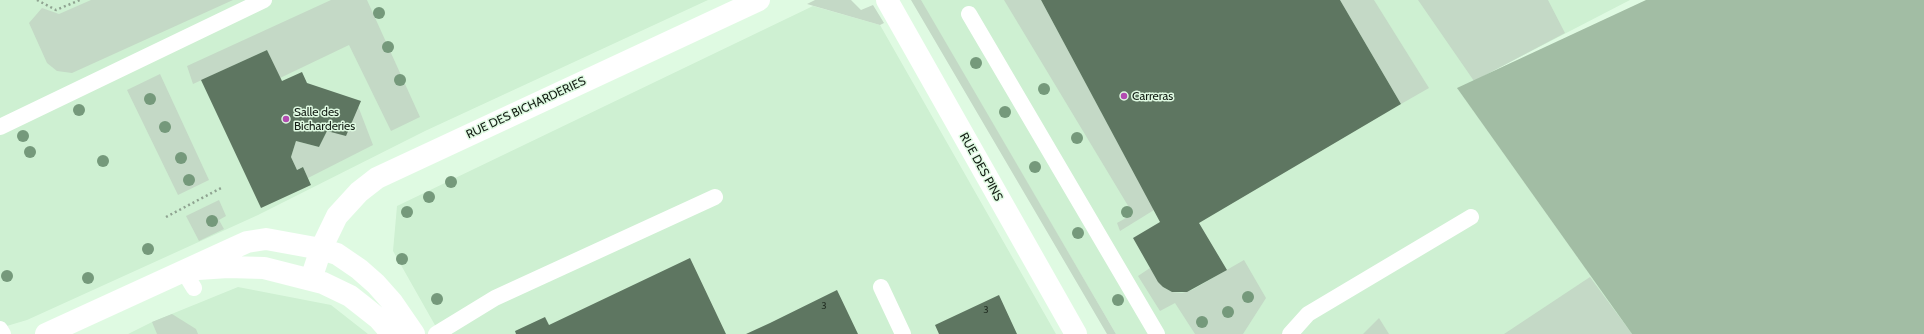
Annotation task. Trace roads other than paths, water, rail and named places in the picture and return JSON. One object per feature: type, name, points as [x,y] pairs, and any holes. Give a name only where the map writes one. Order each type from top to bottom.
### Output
[{"type":"street","name":"RUE DES BICHARDERIES","points":[[311,279],[321,250],[337,216],[358,192],[376,178],[759,0]]},
{"type":"street","name":"RUE DES PINS","points":[[887,0],[1076,334]]},
{"type":"street","points":[[188,279],[241,244],[253,241],[266,239],[321,250],[336,254],[359,269],[376,284],[392,302],[414,334]]},
{"type":"street","points":[[46,334],[188,279],[228,267],[264,268],[323,282],[350,296],[379,319],[392,334]]},
{"type":"lane","points":[[0,127],[264,0]]},
{"type":"lane","points":[[969,14],[1157,334]]},
{"type":"lane","points":[[436,334],[495,298],[715,197]]},
{"type":"lane","points":[[1290,334],[1308,314],[1471,217]]},
{"type":"lane","points":[[881,287],[904,334]]},
{"type":"lane","points":[[0,330],[3,334]]},
{"type":"place","name":"Carreras","points":[[1124,96]]},
{"type":"place","name":"Salle des Bicharderies","points":[[286,119]]}]
